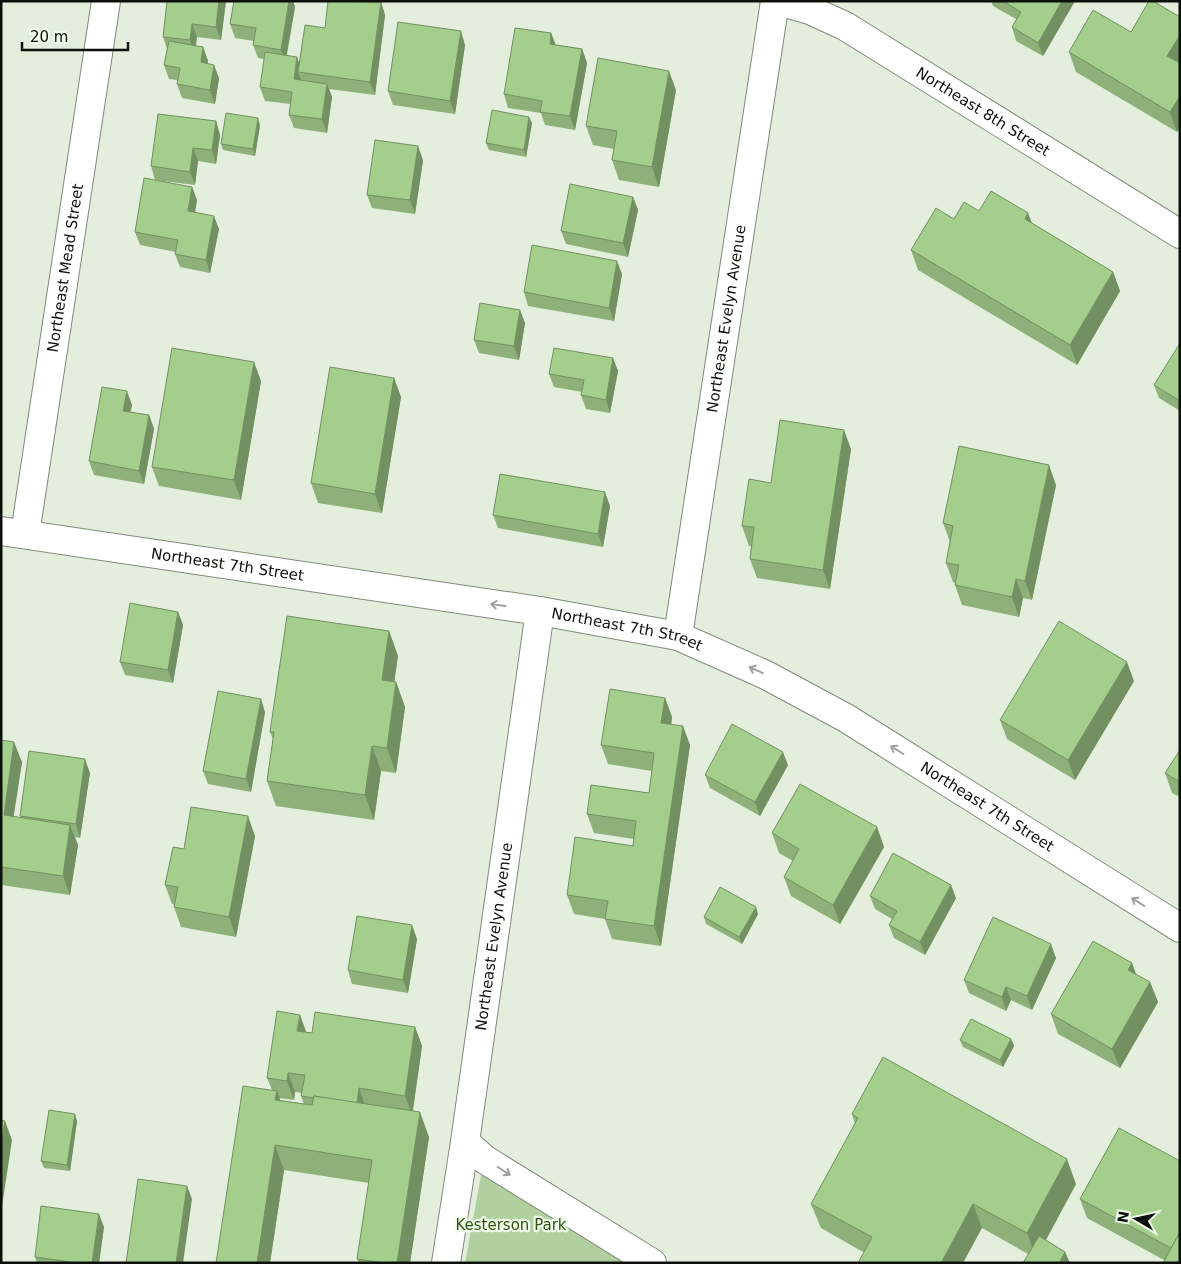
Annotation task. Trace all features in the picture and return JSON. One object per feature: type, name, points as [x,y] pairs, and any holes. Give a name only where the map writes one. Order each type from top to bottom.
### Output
[{"type":"main road","name":"Northeast Mead Street","points":[[13,532],[106,1]]},
{"type":"main road","name":"Northeast 8th Street","points":[[776,1],[810,10],[845,26],[1180,234]]},
{"type":"main road","name":"Northeast Evelyn Avenue","points":[[678,636],[776,1]]},
{"type":"main road","name":"Northeast 7th Street","points":[[13,532],[540,611],[678,636],[766,674],[846,718],[1180,928]]},
{"type":"main road","name":"Northeast Evelyn Avenue","points":[[446,1263],[465,1142],[540,611]]},
{"type":"main road","points":[[465,1142],[484,1159],[652,1263]]},
{"type":"green space","name":"Kesterson Park","points":[[484,1159],[639,1263],[465,1263]]},
{"type":"building","points":[[167,1],[219,1],[216,27],[192,24],[190,40],[163,37]]},
{"type":"building","points":[[234,1],[289,1],[281,50],[253,45],[256,28],[230,24]]},
{"type":"building","points":[[328,1],[381,2],[370,82],[298,72],[305,25],[325,28]]},
{"type":"building","points":[[1003,1],[1062,1],[1038,43],[1012,27],[1021,12]]},
{"type":"building","points":[[1149,1],[1153,1],[1180,17],[1180,35],[1167,56],[1180,63],[1180,96],[1170,112],[1069,52],[1093,10],[1131,32]]},
{"type":"building","points":[[398,22],[461,31],[450,101],[388,91]]},
{"type":"building","points":[[515,28],[551,33],[550,44],[582,49],[570,116],[540,112],[542,101],[504,94]]},
{"type":"building","points":[[169,41],[203,47],[201,62],[214,65],[210,90],[177,84],[180,68],[164,65]]},
{"type":"building","points":[[265,52],[297,57],[294,79],[327,84],[322,119],[289,115],[292,92],[260,87]]},
{"type":"building","points":[[598,58],[669,71],[652,167],[612,160],[617,131],[586,126]]},
{"type":"building","points":[[492,110],[529,117],[524,150],[486,143]]},
{"type":"building","points":[[226,113],[258,118],[253,149],[221,144]]},
{"type":"building","points":[[158,114],[216,121],[212,150],[193,148],[190,172],[151,166]]},
{"type":"building","points":[[375,140],[418,146],[410,200],[367,195]]},
{"type":"building","points":[[144,178],[192,187],[188,211],[214,216],[206,260],[175,254],[178,240],[135,232]]},
{"type":"building","points":[[570,184],[633,197],[623,243],[561,231]]},
{"type":"building","points":[[991,191],[1028,213],[1025,219],[1113,272],[1070,345],[911,250],[936,208],[954,219],[964,202],[979,211]]},
{"type":"building","points":[[532,245],[617,261],[609,308],[524,292]]},
{"type":"building","points":[[480,303],[520,310],[514,346],[474,340]]},
{"type":"building","points":[[1180,343],[1180,401],[1154,385]]},
{"type":"building","points":[[172,348],[254,362],[234,480],[152,467]]},
{"type":"building","points":[[554,348],[613,358],[606,400],[581,395],[584,380],[549,374]]},
{"type":"building","points":[[330,367],[394,378],[375,494],[311,483]]},
{"type":"building","points":[[102,387],[127,391],[123,411],[149,415],[139,471],[89,461]]},
{"type":"building","points":[[780,420],[844,430],[823,570],[750,559],[754,527],[742,526],[749,479],[771,483]]},
{"type":"building","points":[[959,446],[1049,465],[1025,581],[1016,579],[1012,597],[955,585],[959,565],[946,563],[953,526],[943,523]]},
{"type":"building","points":[[500,474],[605,492],[598,534],[493,515]]},
{"type":"building","points":[[130,603],[178,612],[168,670],[120,662]]},
{"type":"building","points":[[287,616],[389,631],[382,680],[396,682],[387,748],[372,746],[365,795],[267,781],[274,732],[270,732]]},
{"type":"building","points":[[1059,621],[1127,662],[1068,760],[1000,720]]},
{"type":"building","points":[[610,689],[665,698],[661,723],[683,726],[654,926],[605,919],[608,901],[567,895],[575,837],[633,846],[636,821],[587,814],[591,785],[649,793],[654,753],[601,745]]},
{"type":"building","points":[[218,691],[261,699],[246,779],[203,771]]},
{"type":"building","points":[[732,724],[783,752],[755,802],[705,775]]},
{"type":"building","points":[[1,740],[14,742],[4,815],[70,825],[63,876],[1,867]]},
{"type":"building","points":[[1180,750],[1180,782],[1165,773]]},
{"type":"building","points":[[29,751],[85,759],[76,824],[20,816]]},
{"type":"building","points":[[800,784],[877,827],[833,905],[784,877],[799,849],[772,833]]},
{"type":"building","points":[[191,807],[248,816],[229,917],[174,907],[178,887],[165,885],[173,847],[184,849]]},
{"type":"building","points":[[893,853],[951,885],[920,942],[889,925],[897,911],[870,896]]},
{"type":"building","points":[[720,887],[756,907],[739,937],[704,917]]},
{"type":"building","points":[[357,916],[412,925],[403,980],[348,970]]},
{"type":"building","points":[[993,917],[1051,944],[1027,996],[1006,987],[1002,997],[964,980]]},
{"type":"building","points":[[1093,941],[1132,963],[1128,970],[1150,982],[1112,1049],[1051,1014]]},
{"type":"building","points":[[277,1011],[300,1015],[297,1031],[312,1033],[315,1012],[415,1027],[405,1096],[359,1088],[357,1103],[314,1096],[314,1098],[301,1096],[305,1075],[288,1073],[287,1081],[267,1078]]},
{"type":"building","points":[[971,1019],[1011,1039],[1000,1060],[960,1040]]},
{"type":"building","points":[[883,1057],[1067,1159],[1027,1233],[973,1204],[941,1263],[858,1263],[872,1237],[811,1204],[858,1118],[852,1114]]},
{"type":"building","points":[[243,1086],[277,1091],[275,1100],[312,1105],[314,1096],[420,1112],[397,1263],[357,1259],[372,1160],[275,1145],[257,1263],[216,1263]]},
{"type":"building","points":[[49,1110],[75,1114],[67,1165],[41,1161]]},
{"type":"building","points":[[1,1120],[5,1121],[1,1144]]},
{"type":"building","points":[[1119,1128],[1180,1161],[1180,1232],[1171,1248],[1080,1199]]},
{"type":"building","points":[[138,1179],[187,1186],[176,1263],[126,1263]]},
{"type":"building","points":[[41,1206],[99,1214],[92,1263],[35,1257]]},
{"type":"building","points":[[1180,1232],[1180,1263],[1163,1263]]},
{"type":"building","points":[[1039,1236],[1065,1252],[1059,1263],[1023,1263]]}]
